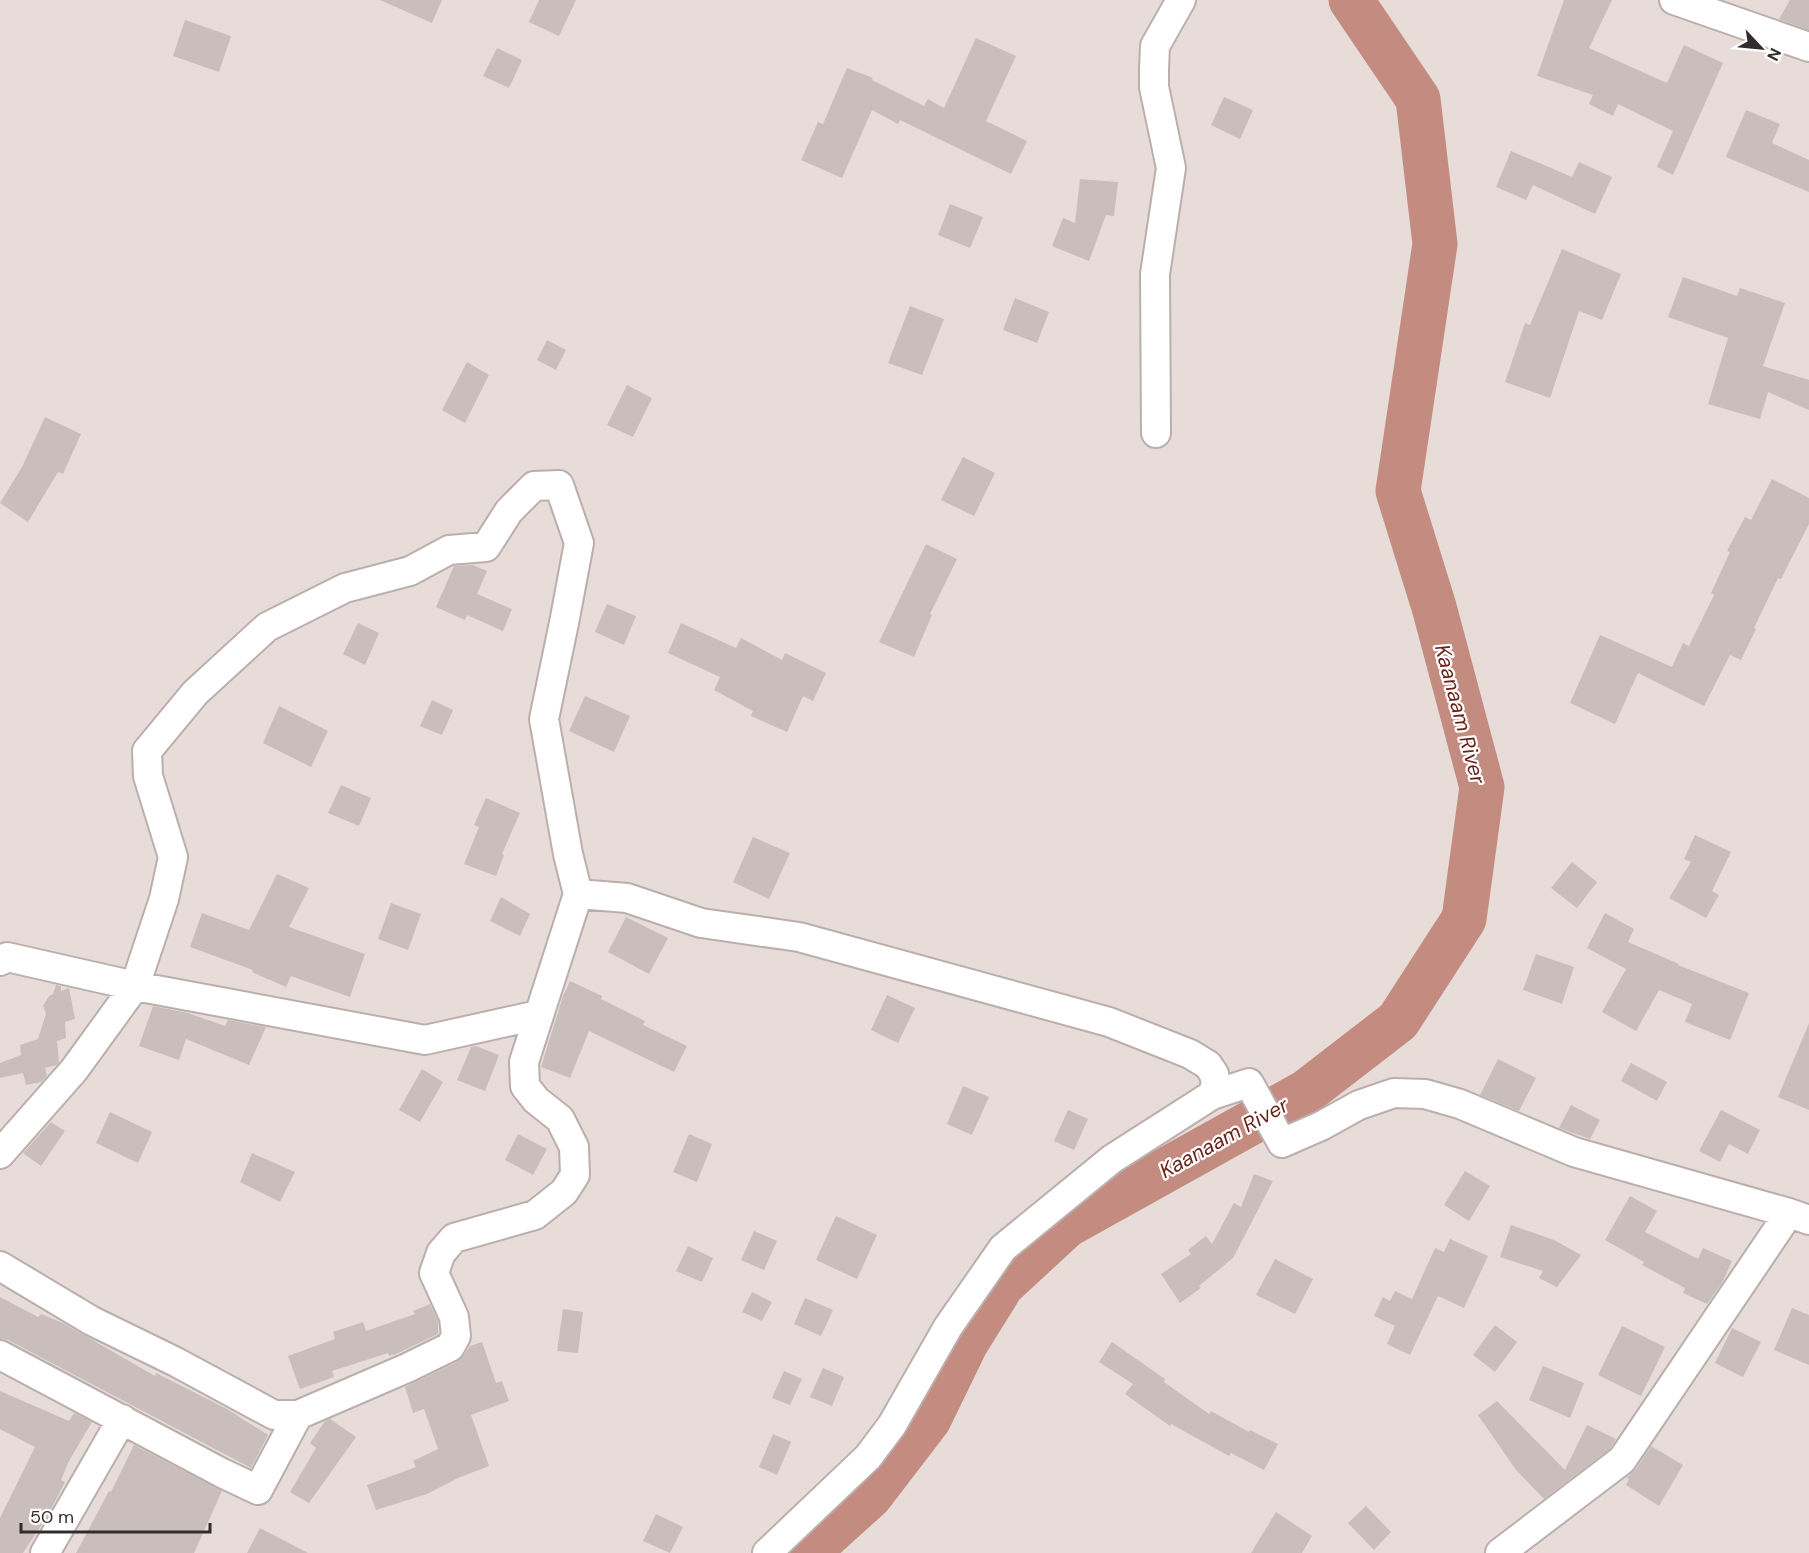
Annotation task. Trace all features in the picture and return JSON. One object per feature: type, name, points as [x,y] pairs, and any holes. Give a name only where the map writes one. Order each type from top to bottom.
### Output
[{"type":"street","points":[[1156,433],[1155,274],[1172,168],[1154,87],[1155,46],[1181,0]]},
{"type":"street","points":[[1674,0],[1809,47]]},
{"type":"street","points":[[0,1154],[74,1070],[135,986],[164,899],[173,857],[148,776],[147,751],[195,693],[267,627],[345,588],[410,571],[449,550],[486,547],[509,511],[534,486],[559,485],[579,543],[544,719],[568,854],[578,894],[524,1062],[525,1086],[536,1100],[560,1119],[574,1147],[575,1175],[564,1192],[535,1215],[454,1239],[441,1253],[434,1273],[454,1317],[456,1336],[450,1347],[298,1414],[274,1415],[176,1362],[92,1321],[0,1266]]},
{"type":"street","points":[[578,894],[627,898],[700,923],[799,937],[1109,1022],[1190,1054],[1208,1065],[1214,1074],[1215,1084],[1212,1095]]},
{"type":"street","points":[[0,961],[7,957],[135,986],[425,1040],[538,1015]]},
{"type":"street","points":[[767,1553],[868,1457],[892,1425],[948,1327],[1004,1248],[1112,1159],[1212,1095],[1249,1083],[1282,1143],[1367,1102],[1394,1093],[1425,1094],[1460,1104],[1574,1152],[1799,1217],[1622,1460],[1500,1553]]},
{"type":"street","points":[[0,1355],[258,1490],[298,1414]]},
{"type":"street","points":[[45,1553],[122,1419]]},
{"type":"building","points":[[380,0],[442,0],[432,23]]},
{"type":"building","points":[[539,0],[576,0],[559,36],[529,22]]},
{"type":"building","points":[[1564,0],[1612,0],[1589,48],[1667,83],[1684,45],[1723,63],[1673,175],[1657,167],[1673,131],[1618,104],[1613,116],[1589,104],[1593,95],[1537,76]]},
{"type":"building","points":[[1790,0],[1809,0],[1809,30],[1779,19]]},
{"type":"building","points":[[185,20],[231,36],[219,72],[173,56]]},
{"type":"building","points":[[976,38],[1016,56],[986,121],[1027,141],[1011,174],[900,120],[898,124],[872,110],[842,178],[801,160],[818,122],[823,124],[847,68],[873,78],[872,80],[924,106],[928,99],[944,108]]},
{"type":"building","points":[[497,48],[522,60],[509,88],[483,76]]},
{"type":"building","points":[[1224,97],[1253,110],[1240,139],[1211,125]]},
{"type":"building","points":[[1746,110],[1780,124],[1772,143],[1809,160],[1809,192],[1726,157]]},
{"type":"building","points":[[1511,151],[1572,177],[1579,162],[1612,177],[1595,214],[1533,185],[1526,200],[1496,187]]},
{"type":"building","points":[[1080,179],[1118,182],[1114,216],[1106,215],[1089,261],[1052,246],[1063,218],[1075,223]]},
{"type":"building","points":[[950,204],[983,217],[970,248],[938,235]]},
{"type":"building","points":[[1562,249],[1621,274],[1602,320],[1579,311],[1550,398],[1505,382],[1525,323],[1530,325]]},
{"type":"building","points":[[1683,277],[1737,296],[1740,288],[1785,303],[1763,366],[1809,380],[1809,410],[1768,392],[1760,419],[1708,404],[1728,338],[1668,317]]},
{"type":"building","points":[[1015,298],[1049,312],[1037,343],[1003,330]]},
{"type":"building","points":[[910,306],[944,319],[922,375],[888,363]]},
{"type":"building","points":[[547,340],[566,350],[556,370],[537,360]]},
{"type":"building","points":[[467,362],[489,375],[465,423],[442,410]]},
{"type":"building","points":[[627,385],[652,398],[633,437],[607,425]]},
{"type":"building","points":[[45,417],[81,434],[63,474],[58,472],[28,522],[0,503],[22,467]]},
{"type":"building","points":[[963,457],[995,473],[974,516],[941,500]]},
{"type":"building","points":[[1772,479],[1809,498],[1809,524],[1781,579],[1778,578],[1741,660],[1730,655],[1704,706],[1638,673],[1615,724],[1570,703],[1600,635],[1672,667],[1683,643],[1689,646],[1714,595],[1711,593],[1730,552],[1727,551],[1745,517],[1751,520]]},
{"type":"building","points":[[926,544],[957,559],[930,614],[932,615],[914,657],[879,642]]},
{"type":"building","points":[[473,565],[487,571],[477,594],[512,609],[503,631],[467,615],[465,620],[436,607],[454,566]]},
{"type":"building","points":[[607,604],[636,616],[624,645],[595,632]]},
{"type":"building","points":[[358,623],[379,633],[365,665],[343,654]]},
{"type":"building","points":[[681,623],[736,648],[741,638],[782,660],[785,653],[826,673],[813,701],[803,696],[787,732],[751,716],[753,711],[714,690],[720,677],[668,653]]},
{"type":"building","points":[[585,696],[630,716],[614,752],[569,731]]},
{"type":"building","points":[[432,700],[453,710],[442,735],[420,726]]},
{"type":"building","points":[[279,706],[328,731],[311,767],[263,743]]},
{"type":"building","points":[[341,785],[371,798],[359,826],[328,813]]},
{"type":"building","points":[[486,798],[520,813],[502,854],[504,855],[496,876],[464,864],[479,827],[474,825]]},
{"type":"building","points":[[1695,835],[1731,852],[1712,891],[1719,895],[1706,918],[1669,898],[1691,862],[1684,859]]},
{"type":"building","points":[[753,837],[790,853],[769,899],[733,882]]},
{"type":"building","points":[[1572,862],[1597,882],[1577,908],[1551,888]]},
{"type":"building","points":[[277,874],[309,888],[289,927],[365,954],[350,997],[291,976],[286,987],[252,972],[253,970],[190,947],[202,913],[249,930]]},
{"type":"building","points":[[501,897],[530,914],[520,936],[490,921]]},
{"type":"building","points":[[391,903],[421,914],[408,950],[378,939]]},
{"type":"building","points":[[1605,913],[1634,929],[1628,942],[1749,993],[1730,1040],[1685,1022],[1692,1004],[1659,990],[1636,1031],[1602,1012],[1626,969],[1587,948]]},
{"type":"building","points":[[626,917],[668,938],[649,974],[608,952]]},
{"type":"building","points":[[1536,954],[1574,967],[1562,1004],[1523,990]]},
{"type":"building","points":[[570,981],[602,996],[601,999],[645,1021],[643,1025],[687,1046],[674,1072],[589,1031],[570,1078],[541,1067],[563,996]]},
{"type":"building","points":[[56,985],[61,986],[61,991],[69,988],[75,1019],[65,1022],[66,1038],[57,1041],[59,1062],[57,1065],[45,1068],[47,1076],[41,1082],[26,1085],[23,1073],[0,1078],[0,1063],[21,1055],[20,1045],[38,1039],[46,1014],[43,1006],[53,994]]},
{"type":"building","points":[[887,995],[915,1008],[898,1043],[871,1030]]},
{"type":"building","points":[[153,1006],[188,1013],[225,1026],[228,1020],[266,1027],[249,1065],[186,1039],[179,1060],[139,1046]]},
{"type":"building","points":[[1809,1023],[1809,1110],[1778,1097]]},
{"type":"building","points":[[476,1046],[499,1055],[485,1091],[457,1080],[471,1047]]},
{"type":"building","points":[[1498,1059],[1536,1078],[1519,1111],[1480,1095]]},
{"type":"building","points":[[1631,1063],[1667,1082],[1657,1101],[1621,1081]]},
{"type":"building","points":[[422,1069],[443,1082],[420,1122],[399,1110]]},
{"type":"building","points":[[963,1086],[989,1097],[972,1135],[947,1124]]},
{"type":"building","points":[[1571,1105],[1600,1120],[1590,1139],[1559,1128]]},
{"type":"building","points":[[1068,1110],[1088,1119],[1074,1150],[1054,1141]]},
{"type":"building","points":[[1721,1110],[1760,1130],[1748,1154],[1729,1144],[1720,1162],[1699,1151]]},
{"type":"building","points":[[110,1112],[152,1132],[138,1163],[96,1143]]},
{"type":"building","points":[[51,1122],[65,1131],[41,1166],[23,1153]]},
{"type":"building","points":[[518,1134],[547,1149],[533,1175],[505,1160]]},
{"type":"building","points":[[689,1134],[712,1144],[697,1182],[673,1172]]},
{"type":"building","points":[[252,1153],[295,1172],[280,1202],[240,1182]]},
{"type":"building","points":[[1465,1171],[1490,1186],[1469,1221],[1444,1205]]},
{"type":"building","points":[[1254,1174],[1273,1181],[1233,1258],[1199,1286],[1201,1288],[1180,1303],[1161,1274],[1191,1254],[1188,1250],[1206,1236],[1212,1244],[1234,1203],[1241,1207]]},
{"type":"building","points":[[1630,1196],[1657,1211],[1645,1232],[1698,1259],[1703,1248],[1732,1261],[1722,1283],[1707,1304],[1683,1293],[1685,1288],[1642,1265],[1644,1262],[1605,1240]]},
{"type":"building","points":[[836,1216],[877,1235],[857,1279],[816,1260]]},
{"type":"building","points":[[1511,1225],[1554,1240],[1581,1255],[1557,1287],[1539,1278],[1543,1271],[1500,1257]]},
{"type":"building","points":[[754,1231],[777,1241],[764,1270],[741,1260]]},
{"type":"building","points":[[1450,1239],[1488,1256],[1464,1308],[1438,1296],[1410,1355],[1387,1344],[1395,1326],[1374,1316],[1383,1297],[1390,1301],[1395,1291],[1412,1299],[1435,1248],[1444,1252]]},
{"type":"building","points":[[688,1246],[713,1258],[702,1282],[676,1271]]},
{"type":"building","points":[[1275,1259],[1313,1279],[1295,1314],[1256,1295]]},
{"type":"building","points":[[752,1292],[772,1302],[762,1321],[742,1312]]},
{"type":"building","points":[[0,1297],[38,1317],[41,1314],[63,1323],[155,1376],[156,1373],[227,1409],[268,1435],[251,1468],[8,1340],[0,1339]]},
{"type":"building","points":[[805,1298],[833,1310],[821,1336],[794,1324]]},
{"type":"building","points":[[430,1304],[438,1321],[438,1334],[394,1355],[389,1356],[388,1353],[332,1371],[334,1377],[300,1389],[288,1356],[335,1339],[333,1332],[363,1322],[366,1331],[415,1314],[413,1311]]},
{"type":"building","points":[[1792,1308],[1809,1315],[1809,1365],[1774,1350]]},
{"type":"building","points":[[563,1309],[583,1312],[578,1353],[557,1351]]},
{"type":"building","points":[[1495,1325],[1517,1342],[1495,1372],[1473,1355]]},
{"type":"building","points":[[1622,1326],[1665,1347],[1641,1396],[1598,1375]]},
{"type":"building","points":[[1732,1328],[1761,1342],[1743,1377],[1715,1363]]},
{"type":"building","points":[[482,1342],[496,1383],[502,1381],[509,1401],[471,1415],[489,1466],[458,1478],[427,1494],[376,1510],[367,1485],[416,1467],[413,1461],[438,1449],[424,1409],[413,1413],[405,1387],[457,1362],[470,1346]]},
{"type":"building","points":[[1112,1342],[1165,1379],[1164,1382],[1209,1414],[1211,1411],[1249,1432],[1250,1430],[1278,1444],[1264,1470],[1231,1453],[1229,1456],[1171,1424],[1170,1426],[1125,1394],[1133,1384],[1099,1362]]},
{"type":"building","points":[[1543,1366],[1584,1383],[1570,1418],[1529,1400]]},
{"type":"building","points":[[823,1368],[844,1377],[832,1406],[810,1397]]},
{"type":"building","points":[[784,1371],[802,1379],[790,1405],[772,1398]]},
{"type":"building","points":[[0,1391],[69,1421],[74,1413],[92,1422],[69,1461],[61,1480],[65,1482],[48,1515],[23,1553],[0,1553],[0,1518],[35,1447],[0,1429]]},
{"type":"building","points":[[1497,1401],[1565,1470],[1587,1425],[1616,1439],[1610,1449],[1544,1499],[1516,1470],[1478,1415]]},
{"type":"building","points":[[330,1419],[356,1437],[309,1503],[290,1492],[316,1448],[310,1443],[325,1421]]},
{"type":"building","points":[[773,1434],[791,1442],[777,1475],[759,1467]]},
{"type":"building","points":[[134,1445],[222,1491],[194,1553],[76,1553],[109,1491],[111,1492]]},
{"type":"building","points":[[1651,1446],[1683,1465],[1659,1506],[1626,1485],[1629,1479],[1626,1478],[1636,1469]]},
{"type":"building","points":[[1366,1506],[1391,1532],[1374,1550],[1348,1523]]},
{"type":"building","points":[[1276,1512],[1312,1536],[1302,1553],[1251,1553]]},
{"type":"building","points":[[656,1514],[683,1527],[670,1553],[643,1541]]},
{"type":"building","points":[[260,1528],[308,1553],[247,1553]]},
{"type":"waterway","name":"Kaanaam River","points":[[807,1553],[870,1496],[929,1419],[966,1343],[1002,1285],[1067,1225],[1306,1092],[1398,1021],[1464,919],[1482,787],[1434,607],[1398,491],[1435,244],[1418,99],[1351,0]]}]
